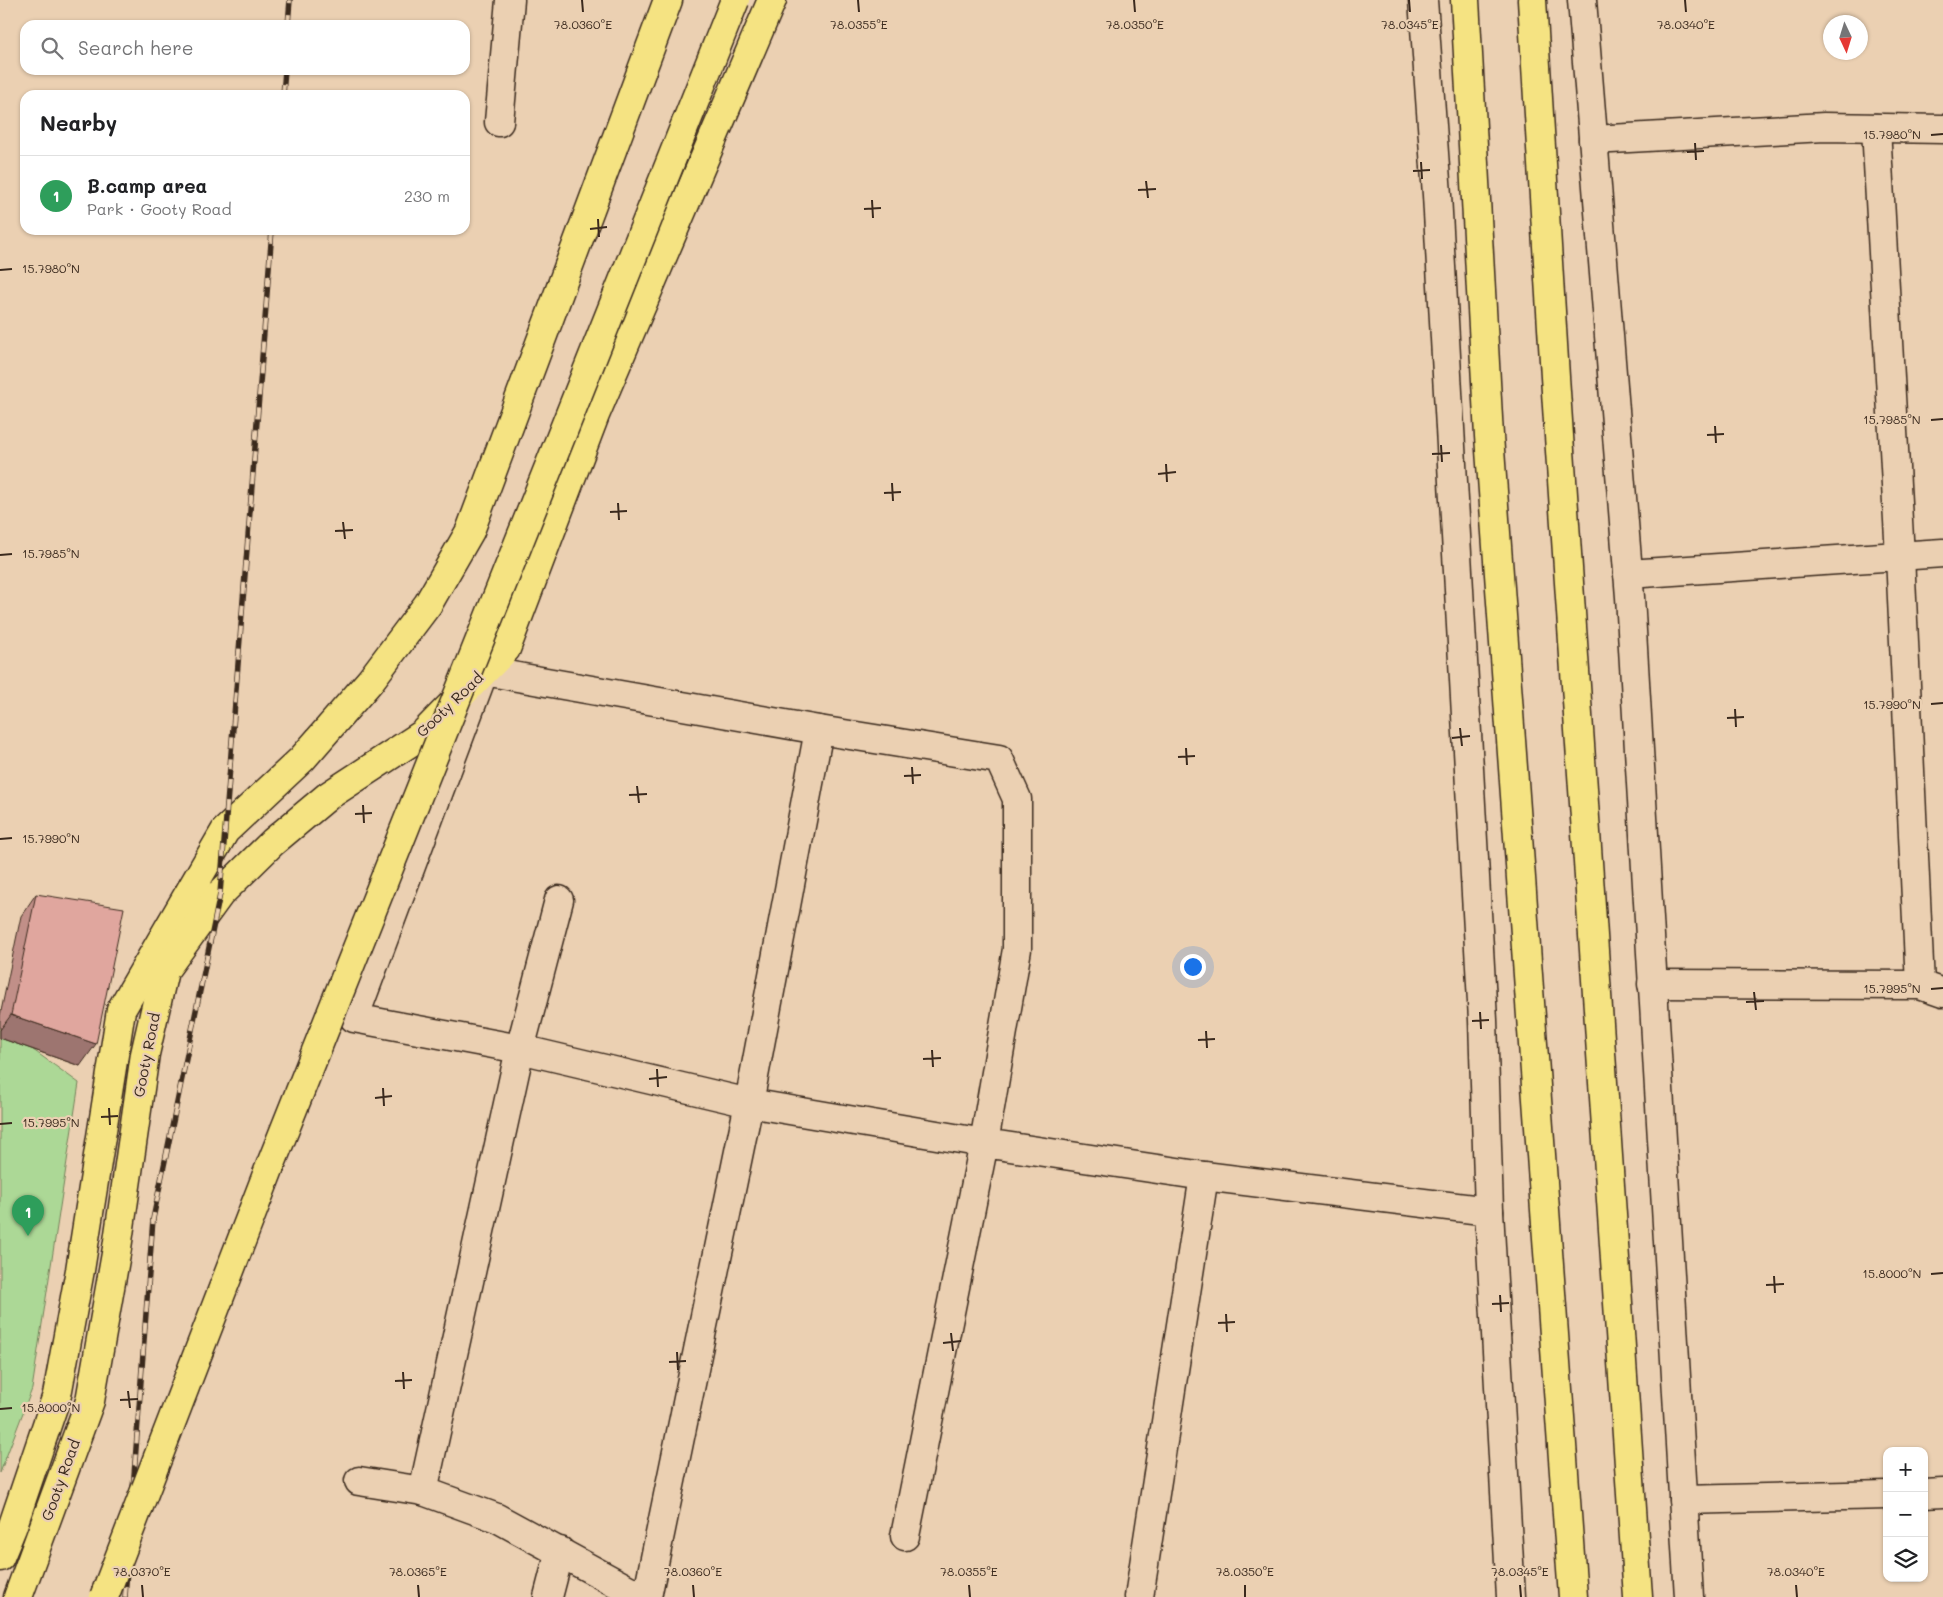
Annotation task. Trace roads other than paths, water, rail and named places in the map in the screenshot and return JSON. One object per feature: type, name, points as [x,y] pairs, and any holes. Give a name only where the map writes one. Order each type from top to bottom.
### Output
[{"type":"main road","name":"Gooty Road","points":[[0,1557],[12,1528],[57,1395],[81,1261],[121,1010],[225,831],[302,759],[370,681],[428,604],[470,531],[668,0]]},
{"type":"main road","points":[[104,1597],[269,1169],[735,0]]},
{"type":"main road","name":"Gooty Road","points":[[18,1597],[90,1401],[117,1248],[145,1054],[164,971],[220,894],[272,842],[328,796],[423,734],[506,649],[595,415],[772,0]]},
{"type":"main road","points":[[1464,0],[1489,436],[1573,1597]]},
{"type":"main road","points":[[1532,0],[1556,387],[1638,1597]]},
{"type":"street","points":[[500,122],[510,0]]},
{"type":"street","points":[[1423,0],[1437,195],[1484,1020],[1489,1211],[1510,1597]]},
{"type":"street","points":[[1582,0],[1628,574],[1689,1597]]},
{"type":"street","points":[[1593,140],[1824,127],[1943,129]]},
{"type":"street","points":[[1652,984],[1931,989],[1900,556],[1876,128]]},
{"type":"street","points":[[1628,574],[1943,553]]},
{"type":"street","points":[[905,1536],[984,1143],[1017,949],[1017,799],[999,759],[819,730],[484,671],[354,1018],[520,1049],[749,1103],[984,1143],[1204,1176],[1489,1211]]},
{"type":"street","points":[[647,1597],[749,1103],[819,730]]},
{"type":"street","points":[[423,1491],[520,1049],[560,900]]},
{"type":"street","points":[[1139,1597],[1204,1176]]},
{"type":"street","points":[[359,1481],[423,1491],[497,1518],[560,1550],[642,1597]]},
{"type":"street","points":[[1928,1494],[1943,1493]]},
{"type":"street","points":[[1683,1500],[1883,1494]]},
{"type":"street","points":[[548,1597],[560,1550]]},
{"type":"railway","points":[[288,20],[290,0]]},
{"type":"railway","points":[[283,90],[285,75]]},
{"type":"railway","points":[[125,1597],[153,1219],[220,894],[272,235]]},
{"type":"place","name":"B.camp area","points":[[28,1236]]}]
